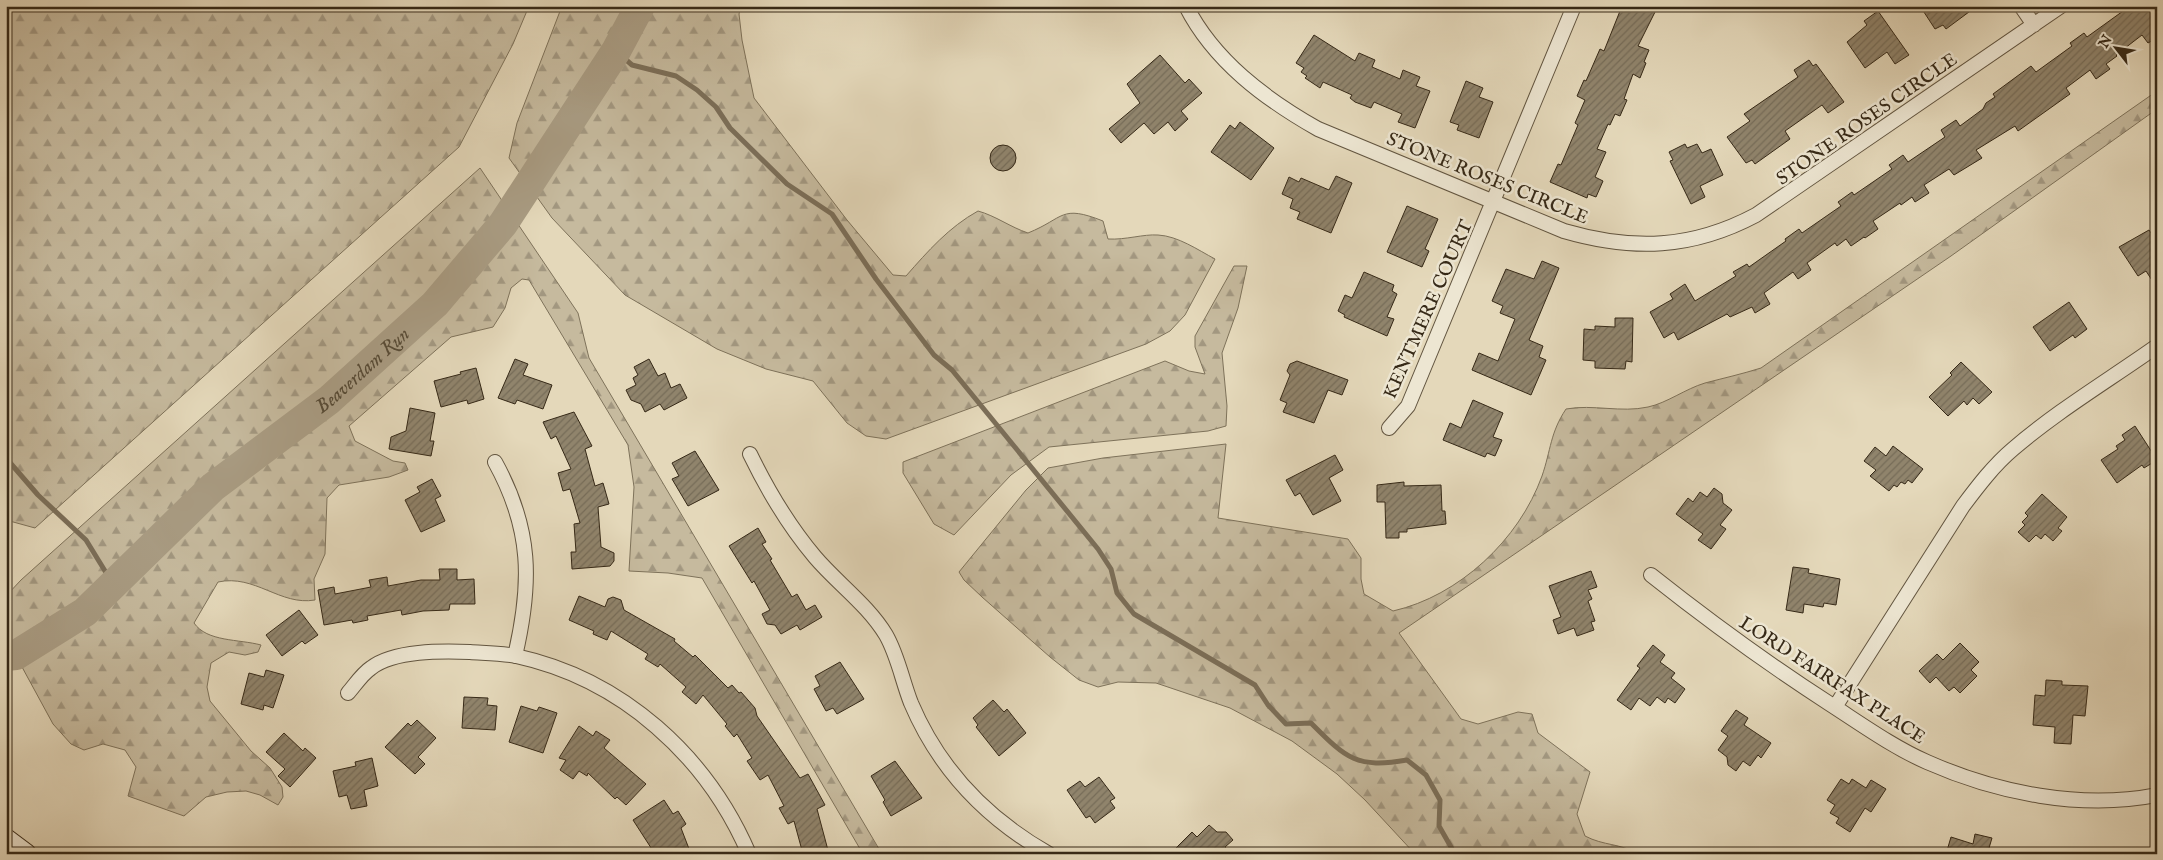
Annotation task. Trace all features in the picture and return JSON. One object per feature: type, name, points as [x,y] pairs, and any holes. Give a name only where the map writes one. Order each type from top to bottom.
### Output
[{"type":"main road","points":[[6,839],[26,854]]},
{"type":"street","name":"STONE ROSES CIRCLE","points":[[1186,6],[1205,38],[1227,63],[1253,86],[1294,116],[1318,129],[1564,231],[1608,242],[1633,245],[1683,242],[1734,226],[1778,201],[2061,6]]},
{"type":"street","name":"KENTMERE COURT","points":[[1389,428],[1408,406],[1574,6]]},
{"type":"street","points":[[2021,6],[2034,25]]},
{"type":"street","points":[[1834,707],[1962,506],[1985,477],[2012,450],[2042,426],[2157,346]]},
{"type":"street","points":[[750,454],[768,491],[790,526],[815,557],[872,616],[886,635],[924,731],[945,764],[968,792],[994,818],[1023,839],[1049,854]]},
{"type":"street","points":[[495,462],[513,501],[526,557],[525,615],[515,656]]},
{"type":"street","name":"LORD FAIRFAX PLACE","points":[[1651,576],[1745,647],[1834,707],[1927,762],[1978,782],[2032,794],[2069,799],[2097,800],[2157,795]]},
{"type":"street","points":[[348,692],[371,667],[400,656],[458,652],[515,656],[571,674],[597,686],[622,701],[657,726],[679,746],[725,804],[749,854]]},
{"type":"green space","points":[[6,6],[529,6],[513,44],[459,147],[35,528],[6,520]]},
{"type":"green space","points":[[562,6],[741,6],[739,14],[742,40],[754,98],[847,220],[893,275],[906,276],[948,232],[978,211],[1028,233],[1070,213],[1089,216],[1103,221],[1108,239],[1152,235],[1165,236],[1188,244],[1215,259],[1185,315],[1170,331],[1146,344],[886,439],[866,436],[847,423],[813,381],[766,369],[717,349],[625,295],[552,218],[509,158],[517,123]]},
{"type":"green space","points":[[2157,91],[2157,109],[1951,256],[1399,633],[1461,719],[1478,724],[1518,712],[1532,714],[1538,733],[1590,772],[1577,814],[1585,836],[1631,850],[1638,854],[1415,854],[1365,800],[1337,774],[1292,741],[1230,708],[1156,683],[1118,682],[1098,687],[1079,680],[982,597],[964,580],[959,572],[1026,490],[1048,468],[1103,458],[1226,444],[1218,518],[1348,539],[1361,558],[1361,579],[1364,594],[1393,611],[1417,604],[1441,593],[1463,579],[1484,562],[1502,543],[1532,500],[1542,476],[1554,434],[1566,409],[1586,407],[1638,409],[1648,407],[1705,383],[1761,368]]},
{"type":"green space","points":[[480,168],[578,313],[589,358],[882,854],[863,854],[702,578],[668,573],[629,571],[634,487],[628,445],[529,280],[522,279],[511,288],[505,308],[493,327],[451,337],[349,426],[355,441],[393,461],[405,463],[408,470],[389,477],[339,485],[327,498],[325,554],[314,579],[315,600],[302,601],[290,599],[244,582],[218,582],[194,623],[207,634],[215,637],[261,645],[258,652],[245,655],[229,652],[211,663],[207,687],[210,701],[251,751],[270,768],[282,787],[283,797],[278,805],[260,795],[246,791],[227,792],[206,797],[184,816],[128,796],[136,767],[125,750],[103,744],[84,750],[71,744],[53,724],[22,667],[6,646],[6,596],[21,580]]},
{"type":"green space","points":[[1234,266],[1247,266],[1238,308],[1222,353],[1227,406],[1226,426],[1208,431],[1049,447],[1011,475],[954,535],[934,524],[903,473],[903,462],[1165,361],[1189,371],[1205,374],[1195,347],[1195,336]]},
{"type":"building","points":[[1622,6],[1658,6],[1638,46],[1649,50],[1640,78],[1633,74],[1624,99],[1627,100],[1620,116],[1615,114],[1610,125],[1608,124],[1597,149],[1606,152],[1595,177],[1603,181],[1596,197],[1588,194],[1587,198],[1550,182],[1558,164],[1561,165],[1578,125],[1575,123],[1585,100],[1577,96],[1600,49],[1604,51]]},
{"type":"building","points":[[1920,6],[1977,6],[1946,29],[1943,25],[1935,29]]},
{"type":"building","points":[[2130,6],[2157,6],[2157,38],[2148,43],[2142,35],[2106,64],[2110,69],[2096,79],[2090,70],[2066,88],[2070,94],[2018,131],[2015,126],[1976,150],[1982,158],[1954,175],[1949,169],[1924,185],[1929,193],[1915,202],[1912,197],[1901,205],[1900,203],[1873,221],[1878,229],[1865,238],[1851,246],[1846,239],[1837,246],[1835,243],[1807,263],[1811,270],[1798,279],[1793,272],[1764,293],[1770,304],[1755,313],[1752,307],[1730,317],[1727,314],[1678,340],[1674,332],[1664,338],[1650,312],[1673,299],[1670,294],[1685,284],[1695,301],[1736,276],[1733,272],[1747,264],[1749,267],[1786,241],[1785,239],[1799,229],[1802,233],[1841,206],[1838,202],[1852,192],[1854,195],[1892,169],[1889,165],[1903,155],[1908,162],[1945,137],[1941,130],[1956,120],[1960,126],[1983,109],[1986,103],[1995,97],[1993,94],[2031,66],[2036,72],[2072,46],[2070,43],[2084,33],[2087,37]]},
{"type":"building","points":[[1878,11],[1909,55],[1895,64],[1887,52],[1865,68],[1847,42],[1867,25],[1864,21]]},
{"type":"building","points":[[1314,35],[1355,61],[1359,53],[1375,60],[1372,67],[1400,79],[1403,70],[1420,77],[1416,86],[1430,91],[1415,128],[1398,122],[1402,114],[1374,102],[1371,108],[1355,102],[1350,98],[1352,95],[1323,82],[1320,88],[1305,78],[1307,76],[1301,72],[1304,68],[1296,63]]},
{"type":"building","points":[[1160,55],[1185,83],[1189,79],[1202,93],[1181,111],[1188,119],[1175,131],[1168,122],[1154,134],[1144,123],[1121,143],[1109,129],[1140,103],[1127,84]]},
{"type":"building","points":[[1809,60],[1813,66],[1816,64],[1844,102],[1828,113],[1822,105],[1785,131],[1790,139],[1755,164],[1752,160],[1746,163],[1727,137],[1750,121],[1744,114],[1798,77],[1794,70]]},
{"type":"building","points":[[1466,81],[1483,88],[1479,97],[1493,102],[1479,138],[1457,130],[1459,125],[1450,122]]},
{"type":"building","points":[[1240,122],[1274,148],[1251,180],[1211,152],[1230,125],[1235,129]]},
{"type":"building","points":[[1685,144],[1687,148],[1697,144],[1702,153],[1711,149],[1723,175],[1700,186],[1705,197],[1691,204],[1670,161],[1673,160],[1669,152]]},
{"type":"building","points":[[1003,145],[1012,149],[1016,158],[1012,167],[1003,171],[994,167],[990,158],[994,149]]},
{"type":"building","points":[[1336,176],[1352,183],[1331,233],[1297,219],[1300,212],[1290,208],[1293,199],[1282,194],[1289,177],[1299,182],[1301,178],[1329,190]]},
{"type":"building","points":[[1407,206],[1438,219],[1425,249],[1429,251],[1422,267],[1387,252]]},
{"type":"building","points":[[2149,230],[2157,242],[2157,288],[2146,271],[2138,276],[2119,247]]},
{"type":"building","points":[[1542,261],[1559,268],[1529,340],[1543,346],[1539,357],[1546,360],[1531,395],[1472,370],[1479,353],[1498,361],[1515,319],[1500,313],[1503,306],[1492,301],[1506,269],[1534,279]]},
{"type":"building","points":[[1364,272],[1394,285],[1392,291],[1397,294],[1387,317],[1394,319],[1387,336],[1344,317],[1345,315],[1338,311],[1345,295],[1352,298]]},
{"type":"building","points":[[2069,302],[2087,329],[2075,338],[2073,335],[2050,351],[2033,327]]},
{"type":"building","points":[[1615,318],[1633,318],[1632,362],[1626,361],[1625,369],[1595,368],[1595,361],[1583,360],[1584,329],[1595,330],[1595,326],[1615,327]]},
{"type":"building","points":[[515,359],[528,364],[523,375],[552,385],[543,409],[517,400],[515,404],[498,398]]},
{"type":"building","points":[[649,359],[658,376],[665,373],[671,388],[680,384],[687,398],[664,410],[660,404],[645,412],[641,404],[631,400],[626,390],[636,385],[633,378],[638,375],[634,367]]},
{"type":"building","points":[[1297,361],[1348,380],[1342,395],[1328,390],[1314,423],[1283,412],[1287,403],[1280,400],[1290,375],[1287,371],[1290,364]]},
{"type":"building","points":[[1961,362],[1992,392],[1979,404],[1973,398],[1967,405],[1964,401],[1948,416],[1929,397],[1952,375],[1950,373]]},
{"type":"building","points":[[476,368],[484,399],[468,404],[467,400],[441,407],[434,381]]},
{"type":"building","points":[[1473,400],[1503,413],[1493,437],[1502,440],[1495,456],[1487,453],[1485,457],[1443,440],[1450,423],[1461,428]]},
{"type":"building","points":[[410,408],[435,413],[430,441],[434,441],[431,456],[389,449],[391,437],[406,431]]},
{"type":"building","points":[[574,412],[592,446],[585,449],[595,486],[603,483],[609,504],[598,507],[601,547],[614,553],[614,561],[610,566],[572,569],[571,552],[576,552],[574,524],[580,523],[570,489],[563,491],[558,473],[571,469],[556,436],[551,439],[543,422]]},
{"type":"building","points":[[2135,426],[2157,460],[2144,468],[2142,465],[2117,483],[2101,460],[2118,449],[2116,446],[2125,440],[2122,435]]},
{"type":"building","points":[[1893,446],[1923,469],[1912,483],[1908,480],[1905,484],[1901,482],[1897,487],[1894,485],[1889,491],[1870,476],[1876,470],[1864,461],[1875,447],[1886,456]]},
{"type":"building","points":[[695,451],[719,490],[688,506],[672,479],[679,476],[672,463]]},
{"type":"building","points":[[1335,455],[1343,470],[1329,478],[1341,501],[1313,515],[1300,493],[1295,496],[1286,480]]},
{"type":"building","points":[[432,479],[441,496],[435,499],[445,521],[421,532],[405,500],[420,492],[417,487]]},
{"type":"building","points":[[1404,482],[1404,486],[1441,485],[1442,511],[1445,511],[1446,524],[1407,529],[1407,532],[1399,532],[1399,538],[1386,538],[1385,502],[1377,502],[1377,485]]},
{"type":"building","points":[[1714,488],[1722,494],[1723,503],[1732,510],[1720,525],[1726,529],[1711,549],[1698,540],[1703,534],[1676,514],[1688,498],[1693,502],[1700,492],[1707,497]]},
{"type":"building","points":[[2042,494],[2067,517],[2058,528],[2062,531],[2053,541],[2045,534],[2041,539],[2036,535],[2029,542],[2018,532],[2025,525],[2022,522],[2028,516],[2025,513]]},
{"type":"building","points":[[758,528],[766,542],[762,544],[792,597],[797,594],[806,610],[815,605],[822,617],[800,630],[797,625],[781,634],[775,625],[767,624],[762,614],[770,610],[754,581],[752,583],[729,546]]},
{"type":"building","points":[[1793,567],[1809,569],[1808,573],[1840,579],[1836,605],[1824,603],[1823,607],[1804,604],[1803,613],[1786,610]]},
{"type":"building","points":[[439,569],[457,569],[457,580],[474,579],[475,604],[450,604],[449,610],[423,611],[402,615],[401,610],[367,616],[368,620],[353,623],[352,620],[324,625],[318,590],[334,587],[335,594],[371,587],[369,580],[387,577],[388,586],[421,580],[440,580]]},
{"type":"building","points":[[1591,571],[1597,587],[1588,590],[1592,599],[1588,601],[1595,621],[1591,622],[1594,630],[1577,636],[1574,628],[1558,634],[1553,620],[1561,617],[1549,586]]},
{"type":"building","points":[[579,596],[605,607],[608,599],[613,597],[621,600],[624,610],[675,639],[674,641],[693,657],[695,655],[728,688],[732,685],[739,693],[741,692],[755,708],[757,716],[800,778],[808,774],[825,805],[817,809],[829,854],[803,854],[794,821],[788,824],[779,808],[784,806],[768,775],[760,780],[747,761],[752,758],[737,734],[734,737],[725,726],[727,724],[703,695],[696,704],[682,692],[686,687],[660,664],[658,667],[645,659],[648,654],[611,631],[607,640],[593,634],[594,631],[569,620]]},
{"type":"building","points":[[299,610],[318,635],[305,644],[302,641],[282,656],[266,635]]},
{"type":"building","points":[[1960,643],[1979,662],[1971,670],[1977,676],[1960,693],[1954,687],[1949,691],[1936,677],[1930,683],[1919,671],[1937,654],[1943,660]]},
{"type":"building","points":[[1653,645],[1665,655],[1660,662],[1675,673],[1671,678],[1685,689],[1675,703],[1668,698],[1665,703],[1657,697],[1650,706],[1639,698],[1631,710],[1617,700],[1640,668],[1637,666]]},
{"type":"building","points":[[840,662],[864,699],[837,714],[833,708],[826,711],[814,689],[820,686],[815,676]]},
{"type":"building","points":[[266,670],[284,675],[273,708],[264,705],[263,710],[241,704],[249,673],[264,677]]},
{"type":"building","points":[[2046,680],[2062,681],[2062,685],[2088,686],[2085,716],[2073,715],[2071,744],[2054,743],[2055,727],[2033,725],[2035,695],[2045,696]]},
{"type":"building","points":[[464,697],[488,698],[487,705],[497,706],[495,730],[462,728]]},
{"type":"building","points":[[993,700],[1004,712],[1007,709],[1026,733],[999,756],[976,727],[978,725],[973,718]]},
{"type":"building","points":[[521,706],[537,711],[539,707],[557,713],[543,753],[509,742]]},
{"type":"building","points":[[1736,710],[1748,718],[1744,725],[1771,743],[1761,758],[1758,755],[1750,766],[1743,761],[1736,771],[1728,765],[1727,757],[1718,750],[1728,736],[1721,731]]},
{"type":"building","points":[[417,720],[436,738],[418,757],[425,764],[415,774],[385,747],[408,723],[411,726]]},
{"type":"building","points":[[579,726],[593,736],[596,731],[610,740],[604,748],[646,784],[626,805],[617,797],[615,799],[588,773],[587,776],[579,771],[573,779],[560,770],[566,760],[559,758]]},
{"type":"building","points":[[284,733],[303,751],[305,748],[316,758],[290,787],[278,776],[285,769],[266,752]]},
{"type":"building","points":[[372,758],[378,786],[364,790],[367,806],[351,809],[347,795],[339,797],[333,771],[356,766],[355,762]]},
{"type":"building","points":[[895,761],[922,798],[891,816],[883,802],[885,800],[871,776]]},
{"type":"building","points":[[1099,777],[1115,798],[1110,801],[1115,808],[1095,823],[1090,816],[1086,818],[1067,790],[1080,781],[1085,787]]},
{"type":"building","points":[[1841,779],[1849,784],[1852,779],[1866,788],[1871,780],[1886,789],[1871,812],[1865,808],[1850,832],[1836,823],[1839,818],[1830,813],[1835,805],[1827,800]]},
{"type":"building","points":[[664,800],[673,814],[678,811],[686,824],[681,828],[691,854],[655,854],[633,820]]},
{"type":"building","points":[[1209,825],[1217,832],[1226,832],[1233,840],[1225,847],[1232,854],[1170,854],[1192,832],[1197,837]]},
{"type":"building","points":[[1975,834],[1992,838],[1989,848],[1995,850],[1994,854],[1946,854],[1951,837],[1973,844]]},
{"type":"waterway","name":"Beaverdam Run","points":[[6,656],[16,655],[85,612],[213,487],[329,400],[435,304],[503,224],[616,51],[640,6]]},
{"type":"waterway","points":[[616,51],[632,65],[676,76],[697,90],[716,107],[730,128],[787,184],[832,214],[876,279],[934,355],[952,370],[1098,549],[1111,569],[1117,593],[1134,614],[1255,685],[1268,705],[1286,724],[1311,723],[1343,752],[1363,761],[1375,763],[1407,760],[1426,775],[1440,800],[1439,826],[1455,854]]},
{"type":"waterway","points":[[6,458],[38,495],[86,540],[113,584]]}]
